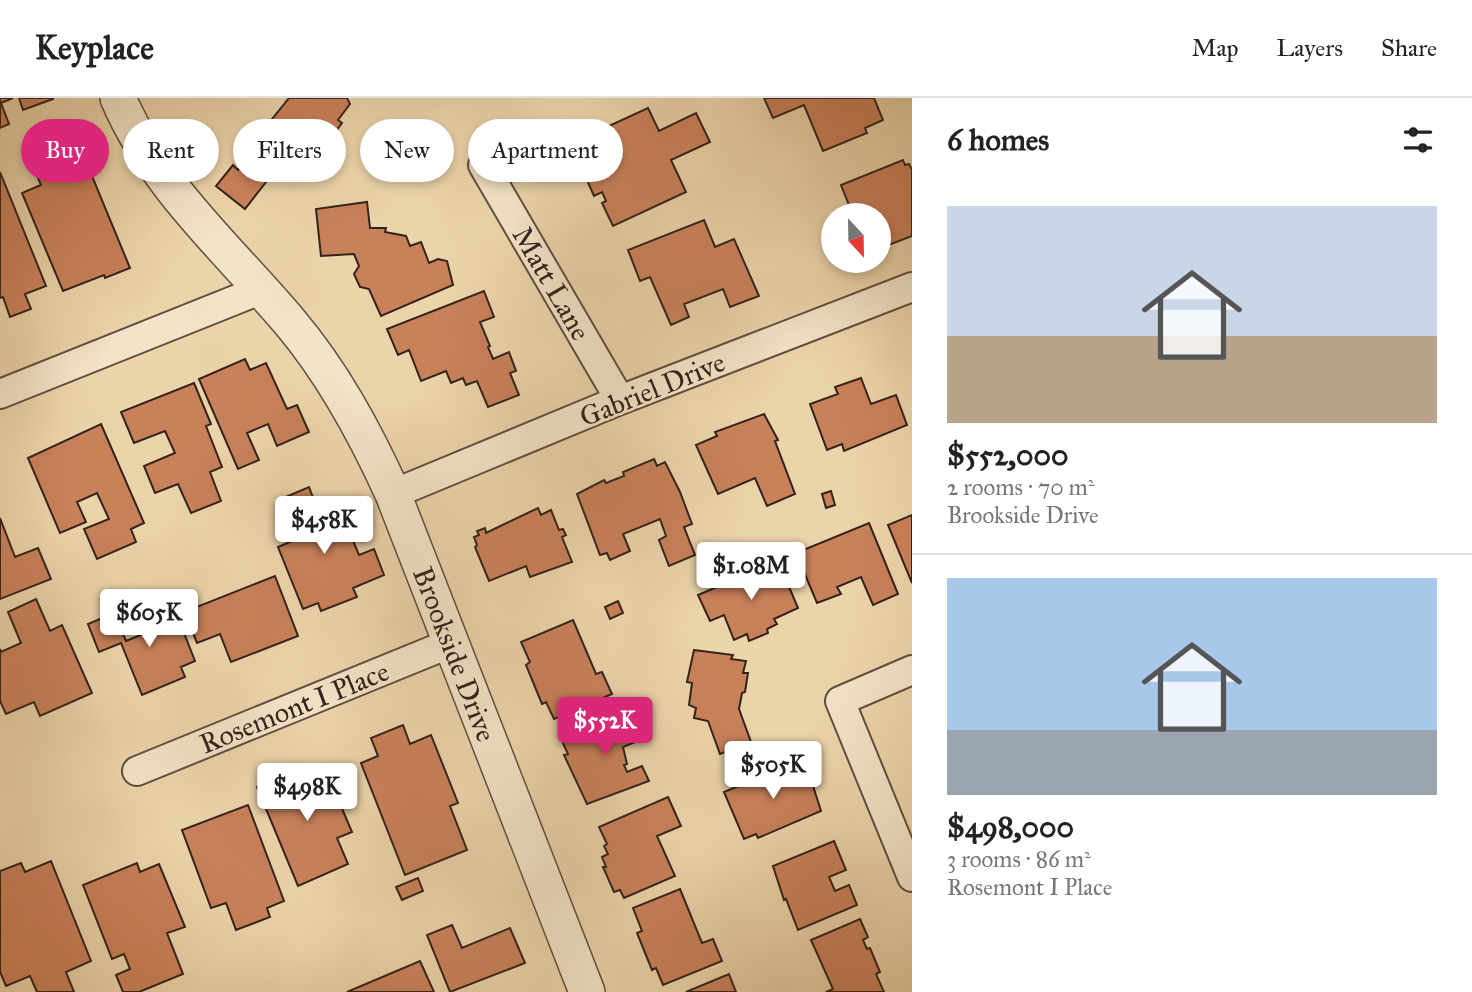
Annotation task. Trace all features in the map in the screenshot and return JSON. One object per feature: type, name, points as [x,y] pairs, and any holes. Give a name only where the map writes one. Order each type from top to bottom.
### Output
[{"type":"street","name":"Brookside Drive","points":[[118,98],[151,161],[199,223],[290,321],[336,384],[368,440],[393,494],[586,992]]},
{"type":"street","name":"Matt Lane","points":[[493,182],[620,400]]},
{"type":"street","name":"Gabriel Drive","points":[[393,494],[620,400],[912,287]]},
{"type":"street","points":[[0,394],[260,290]]},
{"type":"street","name":"Rosemont I Place","points":[[138,771],[451,643]]},
{"type":"street","points":[[912,670],[841,701],[912,877]]},
{"type":"building","points":[[0,98],[13,98],[1,103],[9,124],[0,128]]},
{"type":"building","points":[[19,98],[53,98],[53,99],[23,110]]},
{"type":"building","points":[[289,98],[347,98],[350,104],[339,119],[272,119]]},
{"type":"building","points":[[764,98],[874,98],[883,120],[865,128],[867,133],[823,151],[804,105],[773,118]]},
{"type":"building","points":[[648,108],[659,131],[696,113],[710,142],[671,160],[686,192],[613,226],[602,203],[606,201],[602,192],[594,196],[588,182],[623,182],[623,119]]},
{"type":"building","points":[[903,160],[905,165],[909,164],[912,170],[912,236],[891,244],[891,203],[848,203],[841,185]]},
{"type":"building","points":[[233,165],[233,182],[266,182],[245,209],[216,186]]},
{"type":"building","points":[[0,172],[46,286],[25,294],[31,309],[10,317],[3,297],[0,298]]},
{"type":"building","points":[[40,182],[94,182],[130,268],[63,291],[22,193],[41,185]]},
{"type":"building","points":[[367,202],[370,228],[386,228],[385,232],[406,236],[410,246],[421,242],[429,263],[438,259],[447,261],[453,285],[381,316],[369,289],[360,287],[354,274],[359,266],[354,254],[321,256],[316,209]]},
{"type":"building","points":[[704,220],[715,247],[734,239],[759,296],[730,307],[723,289],[684,304],[689,317],[671,325],[650,277],[640,281],[628,250]]},
{"type":"building","points":[[484,291],[494,317],[480,322],[490,346],[488,347],[493,359],[509,352],[516,371],[510,373],[519,395],[488,407],[477,381],[466,385],[463,378],[451,383],[446,371],[421,381],[409,350],[398,355],[387,329]]},
{"type":"building","points":[[245,359],[250,370],[266,363],[287,409],[297,405],[309,432],[277,446],[268,424],[247,433],[259,460],[238,469],[199,379]]},
{"type":"building","points":[[861,378],[871,404],[896,395],[907,425],[844,451],[842,444],[827,450],[810,404],[838,394],[835,387]]},
{"type":"building","points":[[194,383],[211,424],[206,426],[222,467],[210,472],[221,501],[191,513],[178,484],[155,493],[144,466],[175,453],[165,431],[134,443],[121,412]]},
{"type":"building","points":[[764,414],[778,440],[775,441],[795,494],[767,506],[755,478],[718,494],[696,445],[717,436],[715,432]]},
{"type":"building","points":[[101,424],[144,523],[131,529],[136,542],[97,559],[84,529],[109,519],[97,493],[77,502],[86,522],[60,533],[28,458]]},
{"type":"building","points":[[654,459],[657,466],[665,462],[680,492],[692,524],[684,527],[695,555],[669,566],[659,540],[666,536],[660,519],[623,534],[630,551],[610,560],[607,553],[600,555],[577,494],[604,480],[606,483],[624,476],[623,472]]},
{"type":"building","points":[[309,487],[322,521],[342,514],[359,555],[374,549],[384,575],[353,588],[357,597],[321,611],[318,603],[303,609],[278,547],[297,539],[281,499]]},
{"type":"building","points":[[831,491],[835,505],[826,508],[822,494]]},
{"type":"building","points":[[538,508],[541,515],[551,510],[559,530],[563,529],[566,535],[562,537],[572,562],[530,577],[526,566],[489,581],[475,547],[477,545],[474,537],[479,535],[477,531],[485,528],[486,533]]},
{"type":"building","points":[[912,515],[912,583],[888,525]]},
{"type":"building","points":[[0,518],[15,557],[38,548],[51,579],[0,599]]},
{"type":"building","points":[[869,523],[898,594],[873,605],[861,577],[837,587],[841,594],[817,603],[796,553]]},
{"type":"building","points":[[778,561],[798,608],[774,619],[777,624],[767,629],[768,633],[749,641],[747,634],[734,640],[724,615],[710,621],[698,595]]},
{"type":"building","points":[[275,576],[298,636],[231,662],[220,634],[197,643],[184,612]]},
{"type":"building","points":[[36,599],[50,631],[62,625],[92,693],[40,716],[34,702],[6,714],[0,701],[0,649],[1,652],[21,643],[8,612]]},
{"type":"building","points":[[171,600],[195,661],[181,667],[185,677],[142,695],[121,643],[99,652],[88,624],[114,613],[126,641],[163,626],[155,607]]},
{"type":"building","points":[[618,601],[623,613],[610,619],[605,607]]},
{"type":"building","points":[[573,620],[596,674],[602,672],[612,694],[554,719],[546,702],[542,704],[526,665],[530,662],[521,642]]},
{"type":"building","points":[[694,650],[733,655],[731,659],[746,661],[743,673],[748,673],[739,709],[751,742],[720,754],[708,721],[694,718],[696,708],[689,705],[692,683],[687,682]]},
{"type":"building","points":[[631,706],[645,738],[623,747],[627,764],[624,765],[627,772],[642,766],[649,781],[587,804],[564,755],[568,754],[562,741],[593,728],[605,720],[604,717]]},
{"type":"building","points":[[403,725],[410,744],[431,735],[458,803],[450,806],[467,850],[405,875],[361,763],[378,756],[371,738]]},
{"type":"building","points":[[323,764],[352,832],[337,838],[348,864],[298,886],[257,787],[277,779],[278,782]]},
{"type":"building","points":[[774,765],[780,778],[807,767],[821,811],[758,838],[756,834],[744,839],[724,792],[748,782],[747,778]]},
{"type":"building","points":[[668,797],[681,826],[657,836],[675,876],[624,898],[620,890],[614,892],[603,867],[606,867],[602,857],[608,854],[604,846],[607,844],[599,827]]},
{"type":"building","points":[[248,805],[284,901],[267,908],[270,917],[236,930],[226,903],[211,908],[182,830]]},
{"type":"building","points":[[834,841],[846,870],[829,877],[835,891],[849,885],[857,905],[798,930],[786,899],[784,900],[773,866]]},
{"type":"building","points":[[51,861],[91,961],[66,972],[74,992],[37,992],[30,976],[6,986],[0,972],[0,871],[21,863],[25,872]]},
{"type":"building","points":[[137,863],[140,872],[159,864],[185,927],[167,933],[183,974],[139,992],[123,992],[116,975],[130,969],[124,954],[112,959],[83,885]]},
{"type":"building","points":[[418,878],[423,891],[402,900],[396,887]]},
{"type":"building","points":[[680,889],[702,943],[713,939],[722,961],[663,985],[656,968],[652,970],[637,933],[642,931],[633,908]]},
{"type":"building","points":[[860,919],[868,937],[863,940],[867,949],[870,948],[880,972],[876,974],[884,992],[826,992],[833,989],[811,940]]},
{"type":"building","points":[[452,925],[462,948],[510,928],[525,963],[450,992],[427,935]]},
{"type":"building","points":[[420,961],[434,992],[347,992]]},
{"type":"building","points":[[729,974],[736,992],[686,992]]}]
